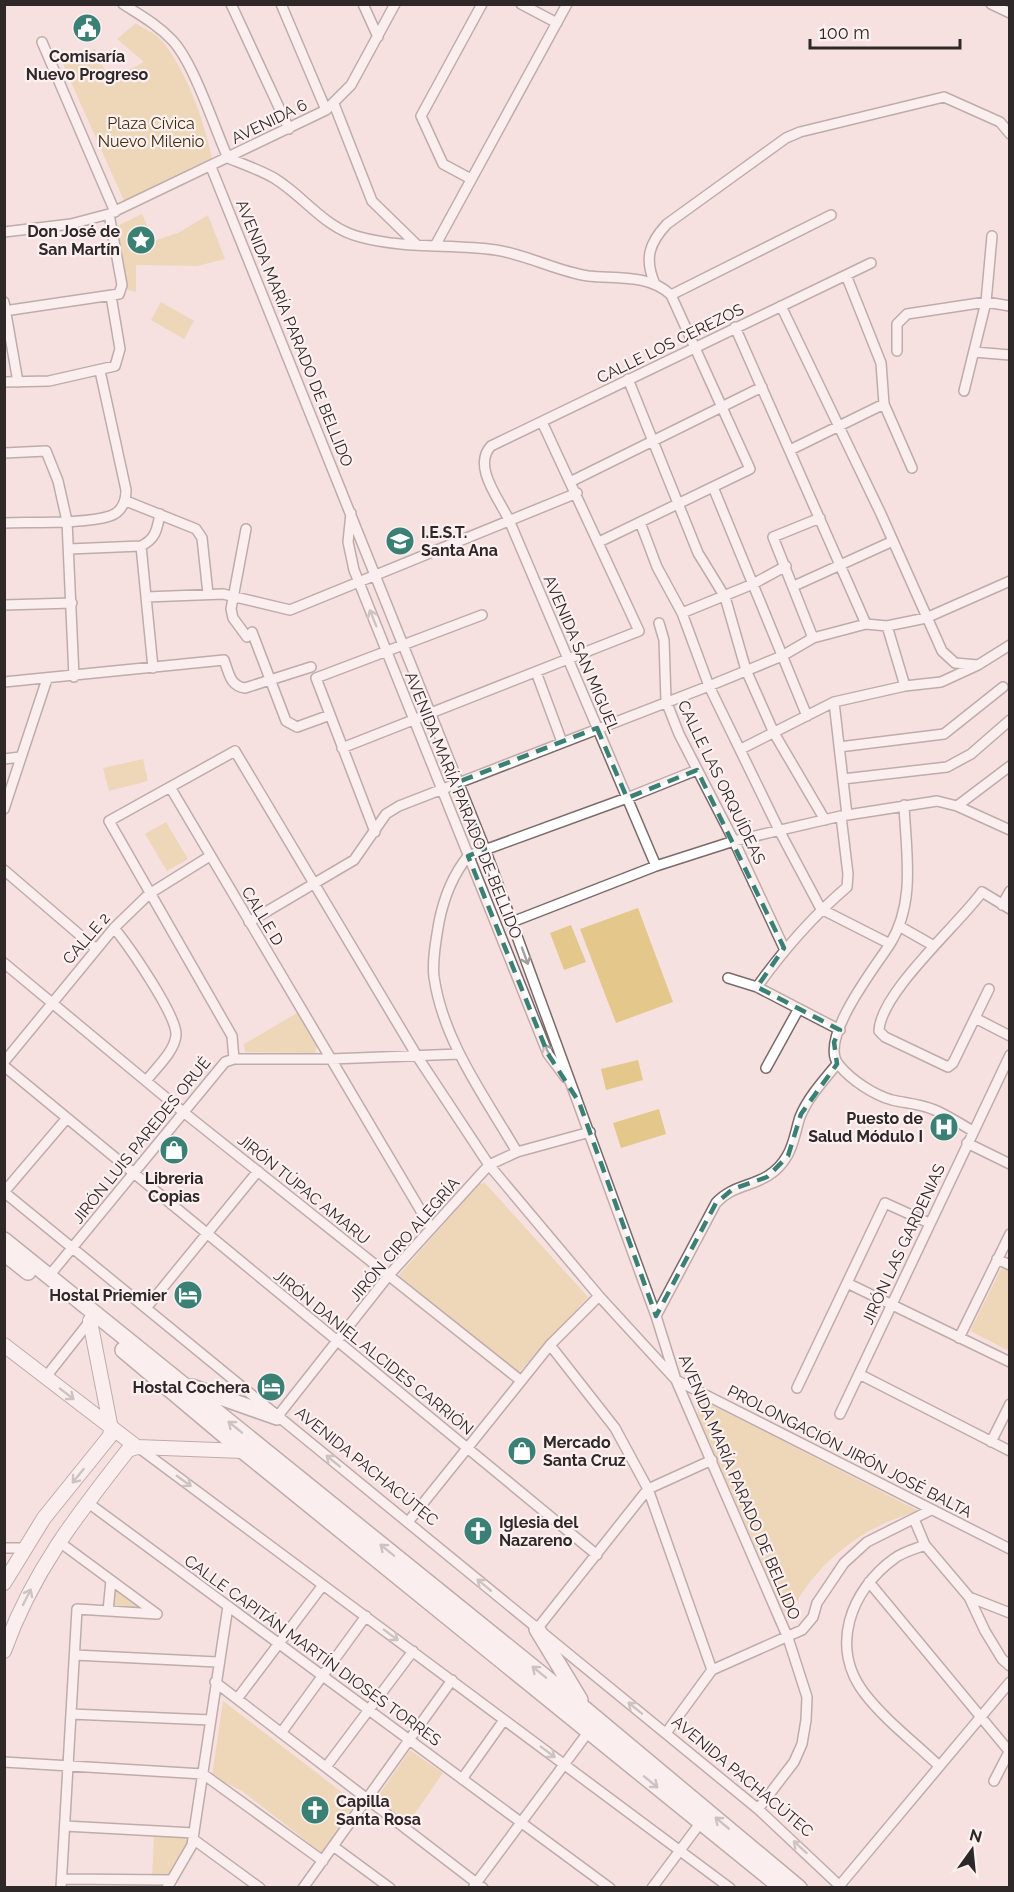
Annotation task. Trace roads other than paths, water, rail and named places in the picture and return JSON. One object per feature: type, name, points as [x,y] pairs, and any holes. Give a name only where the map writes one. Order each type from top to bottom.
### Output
[{"type":"main road","points":[[4,1240],[49,1276],[243,1451],[782,1887]]},
{"type":"main road","points":[[4,1253],[181,1384],[586,1710],[799,1887]]},
{"type":"main road","points":[[181,1384],[277,1417]]},
{"type":"main road","points":[[537,1629],[586,1710]]},
{"type":"street","points":[[123,4],[157,26],[174,42],[186,61],[228,158],[274,178],[320,217],[348,232],[381,242],[496,250],[586,275],[656,284],[670,295],[750,469],[599,542]]},
{"type":"street","points":[[231,4],[289,129]]},
{"type":"street","points":[[281,4],[372,201],[417,245]]},
{"type":"street","points":[[363,4],[378,37]]},
{"type":"street","name":"AVENIDA 6","points":[[4,232],[71,224],[112,213],[211,167],[330,107],[351,86],[395,4]]},
{"type":"street","points":[[471,179],[443,164],[422,116],[482,4]]},
{"type":"street","points":[[521,4],[557,23]]},
{"type":"street","points":[[435,246],[567,4]]},
{"type":"street","points":[[991,4],[1010,13]]},
{"type":"street","points":[[18,382],[5,308],[111,296],[119,294],[122,285],[112,213],[42,42]]},
{"type":"street","points":[[656,284],[648,258],[657,235],[667,224],[786,138],[800,132],[944,97],[1000,122],[1010,134]]},
{"type":"street","name":"AVENIDA MARÍA PARADO DE BELLIDO","points":[[211,167],[405,645],[512,922],[656,1316],[676,1380],[788,1638],[807,1697],[802,1744],[794,1762],[758,1809]]},
{"type":"street","points":[[670,295],[831,215]]},
{"type":"street","points":[[964,391],[986,302],[992,236]]},
{"type":"street","name":"CALLE LOS CEREZOS","points":[[484,454],[491,446],[694,346],[872,263]]},
{"type":"street","points":[[846,275],[881,363],[884,404],[912,468]]},
{"type":"street","points":[[4,382],[49,381],[115,366],[120,349],[111,296]]},
{"type":"street","points":[[897,351],[897,324],[907,314],[986,302],[1010,306]]},
{"type":"street","points":[[781,306],[840,426],[926,618],[948,659],[955,663],[978,665]]},
{"type":"street","points":[[735,327],[867,624]]},
{"type":"street","points":[[974,352],[1010,355]]},
{"type":"street","points":[[4,523],[67,521],[110,516],[120,510],[126,501],[126,490],[100,371]]},
{"type":"street","points":[[628,379],[698,553],[724,596],[746,670],[774,733],[825,820]]},
{"type":"street","points":[[572,482],[762,387]]},
{"type":"street","points":[[790,450],[884,404]]},
{"type":"street","points":[[342,748],[639,631],[572,482],[542,422]]},
{"type":"street","points":[[4,453],[46,451],[58,481],[67,521],[74,677]]},
{"type":"street","name":"AVENIDA SAN MIGUEL","points":[[484,454],[482,465],[509,520],[656,867]]},
{"type":"street","points":[[713,487],[807,716]]},
{"type":"street","points":[[146,597],[233,595],[290,610],[577,493]]},
{"type":"street","points":[[126,501],[196,529],[202,538],[208,594]]},
{"type":"street","name":"AVENIDA MARÍA PARADO DE BELLIDO","points":[[351,511],[348,542],[358,581],[548,1054],[566,1077],[579,1102]]},
{"type":"street","points":[[69,549],[141,546],[156,534],[160,514]]},
{"type":"street","points":[[813,638],[773,537],[820,519]]},
{"type":"street","points":[[640,522],[657,567],[682,613],[709,686],[780,832],[821,909],[890,944]]},
{"type":"street","points":[[246,529],[233,595],[233,618],[250,634],[286,721],[291,726],[297,727],[330,715]]},
{"type":"street","points":[[794,586],[893,541]]},
{"type":"street","points":[[141,546],[153,668]]},
{"type":"street","points":[[682,613],[753,584],[786,566]]},
{"type":"street","points":[[249,922],[354,860],[386,814],[399,806],[709,686],[782,656],[813,638],[867,624],[886,626],[926,618],[1010,581]]},
{"type":"street","points":[[4,605],[72,603]]},
{"type":"street","points":[[375,832],[316,678],[482,615]]},
{"type":"street","name":"CALLE LAS ORQUÍDEAS","points":[[659,623],[664,646],[666,701],[679,734],[734,841],[784,948]]},
{"type":"street","points":[[886,626],[905,686]]},
{"type":"street","points":[[741,749],[834,702],[905,686],[941,682],[978,665],[1010,645]]},
{"type":"street","points":[[4,682],[74,677],[224,660],[232,681],[237,687],[245,688],[311,666]]},
{"type":"street","points":[[536,672],[562,742]]},
{"type":"street","points":[[4,809],[46,679]]},
{"type":"street","points":[[839,747],[944,734],[1003,687]]},
{"type":"street","points":[[757,987],[784,948],[821,909],[847,887],[843,779],[834,702]]},
{"type":"street","points":[[843,779],[947,767],[971,754],[1010,720]]},
{"type":"street","points":[[234,1059],[232,1036],[109,821],[235,752],[417,1056],[489,1165],[599,1296],[676,1380]]},
{"type":"street","points":[[4,759],[20,758]]},
{"type":"street","points":[[957,806],[1010,766]]},
{"type":"street","points":[[517,1152],[459,1053],[441,1007],[434,976],[444,897],[468,855],[627,798],[697,770]]},
{"type":"street","name":"CALLE D","points":[[170,788],[431,1228]]},
{"type":"street","points":[[512,922],[656,867],[734,841],[844,816],[937,801],[957,806],[1010,830]]},
{"type":"street","points":[[904,806],[908,896],[899,926],[890,944],[857,990],[834,1042],[837,1064],[872,1092],[890,1099],[932,1109],[973,1131]]},
{"type":"street","name":"CALLE 2","points":[[4,1062],[95,948],[114,928],[149,894],[210,856]]},
{"type":"street","points":[[4,870],[95,948]]},
{"type":"street","points":[[989,989],[953,1064],[948,1067],[885,1037],[879,1031],[880,1022],[892,999],[933,946],[982,892],[1006,907],[1010,891]]},
{"type":"street","points":[[899,926],[933,946]]},
{"type":"street","points":[[114,928],[132,950],[176,1025],[173,1046],[146,1081]]},
{"type":"street","name":"JIRÓN TÚPAC AMARU","points":[[4,963],[182,1111],[520,1380]]},
{"type":"street","points":[[728,978],[757,987],[840,1030]]},
{"type":"street","points":[[766,1068],[798,1010]]},
{"type":"street","points":[[975,1018],[1010,1036]]},
{"type":"street","name":"JIRÓN LUIS PAREDES ORUÉ","points":[[49,1276],[218,1067],[234,1059],[331,1059],[459,1053]]},
{"type":"street","name":"JIRÓN LAS GARDENIAS","points":[[840,1414],[967,1143],[1007,1069],[1010,1055]]},
{"type":"street","points":[[656,1316],[716,1203],[724,1194],[733,1189],[756,1184],[767,1177],[788,1156],[801,1114],[818,1086],[837,1064]]},
{"type":"street","name":"JIRÓN DANIEL ALCIDES CARRIÓN","points":[[4,1066],[597,1555]]},
{"type":"street","points":[[4,1192],[67,1118]]},
{"type":"street","name":"JIRÓN CIRO ALEGRÍA","points":[[277,1417],[389,1275],[489,1165],[517,1152],[590,1132]]},
{"type":"street","points":[[967,1143],[1010,1164]]},
{"type":"street","points":[[147,1307],[258,1171]]},
{"type":"street","name":"AVENIDA PACHACÚTEC","points":[[4,1192],[73,1246],[277,1417],[758,1809],[841,1886]]},
{"type":"street","points":[[797,1388],[885,1203],[929,1223]]},
{"type":"street","points":[[959,1338],[1010,1234]]},
{"type":"street","points":[[997,1259],[1010,1265]]},
{"type":"street","points":[[847,1283],[1010,1362]]},
{"type":"street","points":[[408,1522],[520,1380],[550,1345],[599,1296]]},
{"type":"street","points":[[45,1378],[93,1317]]},
{"type":"street","points":[[4,1583],[24,1548],[110,1436],[111,1429],[93,1317]]},
{"type":"street","points":[[4,1345],[111,1429],[730,1887]]},
{"type":"street","points":[[550,1345],[615,1428],[648,1489],[712,1670]]},
{"type":"street","points":[[859,1374],[1010,1451]]},
{"type":"street","name":"PROLONGACIÓN JIRÓN JOSÉ BALTA","points":[[676,1380],[1010,1549]]},
{"type":"street","points":[[991,1442],[1010,1404]]},
{"type":"street","points":[[4,1651],[26,1597],[58,1541],[128,1450],[137,1447],[243,1451]]},
{"type":"street","points":[[537,1629],[648,1489],[712,1460]]},
{"type":"street","name":"CALLE CAPITÁN MARTÍN DIOSES TORRES","points":[[87,1502],[521,1822]]},
{"type":"street","points":[[666,1733],[712,1670],[802,1630],[813,1617],[817,1603],[844,1563],[867,1542],[931,1510]]},
{"type":"street","points":[[914,1519],[925,1545],[969,1597],[985,1631],[1002,1659],[1010,1666]]},
{"type":"street","points":[[58,1541],[158,1614],[77,1609],[62,1883],[170,1885],[188,1854],[193,1836],[228,1606]]},
{"type":"street","points":[[925,1545],[896,1558],[860,1593],[851,1614],[846,1636],[846,1653],[852,1673],[865,1694],[938,1765]]},
{"type":"street","points":[[4,1548],[24,1548]]},
{"type":"street","points":[[108,1611],[111,1580]]},
{"type":"street","points":[[869,1582],[1009,1750],[994,1781]]},
{"type":"street","points":[[237,1700],[323,1585]]},
{"type":"street","points":[[969,1597],[1010,1613]]},
{"type":"street","points":[[281,1733],[366,1616]]},
{"type":"street","points":[[326,1767],[413,1652]]},
{"type":"street","points":[[75,1655],[218,1662]]},
{"type":"street","points":[[303,1887],[452,1680]]},
{"type":"street","points":[[215,1682],[477,1886],[521,1822],[589,1731]]},
{"type":"street","points":[[841,1886],[980,1714],[1010,1682]]},
{"type":"street","points":[[71,1714],[210,1719]]},
{"type":"street","points":[[462,1779],[504,1719]]},
{"type":"street","points":[[4,1762],[203,1774],[322,1861]]},
{"type":"street","points":[[521,1822],[610,1887]]},
{"type":"street","points":[[652,1887],[701,1822]]},
{"type":"street","points":[[65,1826],[193,1836],[260,1887]]},
{"type":"street","points":[[333,1846],[390,1887]]},
{"type":"place","name":"Comisaría Nuevo Progreso","points":[[87,28]]},
{"type":"place","name":"Don José de San Martín","points":[[141,240]]},
{"type":"place","name":"I.E.S.T. Santa Ana","points":[[400,541]]},
{"type":"place","name":"Puesto de Salud Módulo I","points":[[944,1127]]},
{"type":"place","name":"Libreria Copias","points":[[174,1150]]},
{"type":"place","name":"Hostal Priemier","points":[[188,1295]]},
{"type":"place","name":"Hostal Cochera","points":[[271,1387]]},
{"type":"place","name":"Mercado Santa Cruz","points":[[522,1451]]},
{"type":"place","name":"Iglesia del Nazareno","points":[[478,1531]]},
{"type":"place","name":"Capilla Santa Rosa","points":[[315,1810]]},
{"type":"park label","name":"Plaza Cívica Nuevo Milenio","points":[[151,132]]}]
